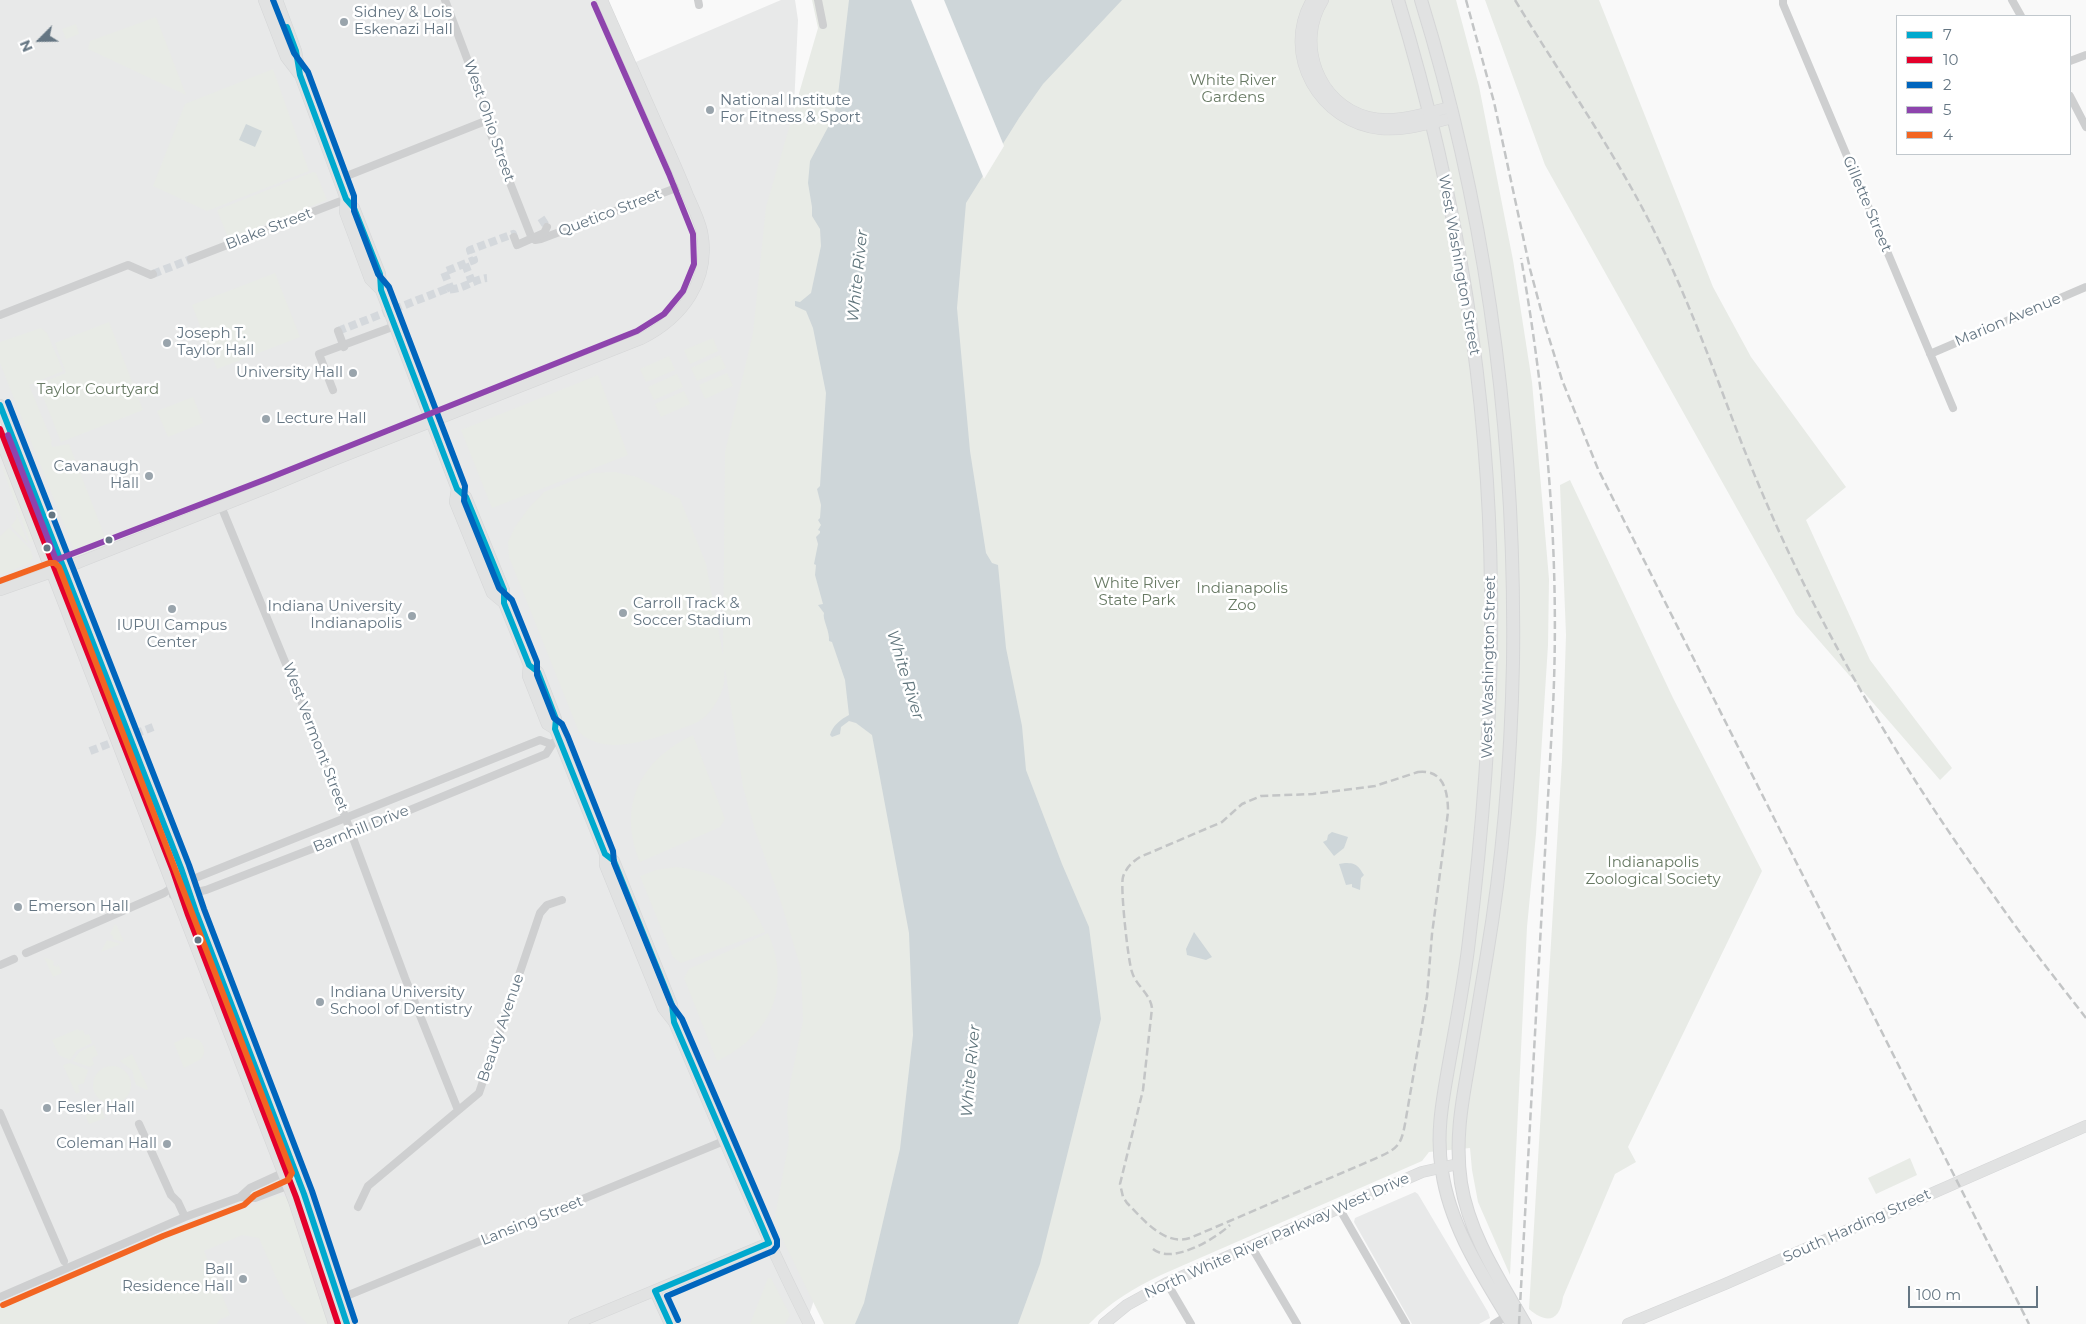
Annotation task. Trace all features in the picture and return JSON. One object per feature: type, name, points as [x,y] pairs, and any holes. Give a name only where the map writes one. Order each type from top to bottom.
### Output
[{"type":"main road","points":[[264,0],[286,57],[300,75]]},
{"type":"main road","points":[[277,0],[296,51],[300,75],[346,199],[354,208],[380,274],[381,290],[431,422],[457,489],[466,497],[504,590],[504,603],[528,665],[538,672],[556,719],[555,742],[605,854],[614,862],[672,1005],[674,1022],[724,1141],[769,1242],[809,1324]]},
{"type":"main road","points":[[0,590],[63,568],[642,339],[659,330],[675,318],[686,305],[698,283],[703,256],[702,232],[684,185],[602,0]]},
{"type":"main road","points":[[1312,0],[1302,29],[1302,60],[1312,84],[1324,102],[1335,112],[1363,125],[1382,129],[1397,128],[1452,113]]},
{"type":"main road","points":[[1323,0],[1315,16],[1312,28],[1311,54],[1318,75],[1330,93],[1354,112],[1368,117],[1430,118]]},
{"type":"main road","name":"West Washington Street","points":[[1398,0],[1430,118],[1458,245],[1473,340],[1489,505],[1491,664],[1486,773],[1468,949],[1439,1128],[1441,1168],[1446,1194],[1458,1228],[1510,1320]]},
{"type":"main road","name":"West Washington Street","points":[[1421,0],[1452,113],[1479,239],[1493,327],[1508,472],[1513,590],[1509,757],[1503,833],[1488,951],[1459,1119],[1458,1164],[1464,1200],[1474,1230],[1489,1261],[1525,1324]]},
{"type":"main road","points":[[0,405],[118,704],[294,1168],[347,1324]]},
{"type":"main road","points":[[0,438],[171,892],[288,1186],[334,1324]]},
{"type":"main road","name":"South Harding Street","points":[[1628,1324],[2086,1126]]},
{"type":"main road","name":"North White River Parkway West Drive","points":[[1104,1324],[1127,1305],[1167,1283],[1422,1172],[1458,1164]]},
{"type":"main road","points":[[574,1324],[769,1242]]},
{"type":"main road","points":[[655,1291],[670,1324]]},
{"type":"street","name":"West Ohio Street","points":[[445,0],[483,101],[490,132],[531,236],[536,240]]},
{"type":"street","points":[[818,0],[823,25]]},
{"type":"street","name":"Gillette Street","points":[[1783,0],[1783,4],[1953,408]]},
{"type":"street","points":[[2012,0],[2020,15]]},
{"type":"street","points":[[2071,61],[2086,55]]},
{"type":"street","points":[[2071,98],[2086,128]]},
{"type":"street","points":[[339,179],[488,120]]},
{"type":"street","name":"Quetico Street","points":[[536,240],[684,185]]},
{"type":"street","name":"Blake Street","points":[[191,259],[346,199]]},
{"type":"street","points":[[514,237],[517,245],[544,233],[547,227]]},
{"type":"street","points":[[0,315],[128,265],[151,275],[153,274]]},
{"type":"street","name":"Marion Avenue","points":[[1930,354],[2086,287]]},
{"type":"street","points":[[333,390],[319,354],[395,326]]},
{"type":"street","points":[[338,331],[344,347]]},
{"type":"street","name":"West Vermont Street","points":[[221,506],[271,624],[405,978],[458,1110]]},
{"type":"street","name":"Barnhill Drive","points":[[26,954],[171,892],[188,888],[346,819],[540,740],[555,742],[546,754],[206,890],[188,888],[171,892]]},
{"type":"street","name":"Beauty Avenue","points":[[358,1207],[368,1186],[480,1093],[540,913],[547,905],[562,900]]},
{"type":"street","points":[[0,965],[14,959]]},
{"type":"street","points":[[0,1113],[64,1261]]},
{"type":"street","points":[[139,1124],[170,1195],[178,1202],[185,1218]]},
{"type":"street","name":"Lansing Street","points":[[339,1299],[724,1141]]},
{"type":"street","points":[[0,1297],[185,1218],[240,1197],[250,1188],[294,1168]]},
{"type":"street","points":[[240,1197],[255,1198],[299,1182]]},
{"type":"street","points":[[1339,1208],[1406,1324]]},
{"type":"street","points":[[1251,1246],[1297,1324]]},
{"type":"street","points":[[1167,1283],[1191,1324]]},
{"type":"street","points":[[1494,1324],[1510,1320]]},
{"type":"shaded area","name":"Indiana University Indianapolis","points":[[0,0],[606,0],[631,64],[781,0],[795,0],[798,20],[789,216],[863,1155],[806,1324],[0,1324]]},
{"type":"shaded area","points":[[1415,1192],[1418,1194],[1488,1312],[1490,1318],[1479,1324],[1412,1324],[1354,1222],[1355,1218]]},
{"type":"green space","name":"White River State Park","points":[[812,0],[1456,0],[1479,86],[1513,260],[1532,382],[1549,579],[1548,645],[1536,834],[1527,927],[1510,1275],[1478,1202],[1470,1148],[1429,1152],[1422,1161],[1161,1275],[1123,1296],[1089,1324],[824,1324],[774,1222],[789,1141],[787,1114],[790,1084],[803,1021],[801,969],[780,899],[755,830],[743,787],[725,668],[724,683],[717,701],[706,716],[695,723],[652,739],[626,744],[613,745],[589,739],[579,732],[509,557],[508,542],[515,527],[544,492],[593,473],[615,472],[637,477],[680,499],[706,564],[723,655],[725,452],[753,333],[766,207],[818,28]]},
{"type":"green space","points":[[1485,0],[1599,0],[1713,287],[1751,357],[1846,487],[1806,520],[1870,660],[1952,768],[1940,780],[1796,614],[1545,165]]},
{"type":"green space","points":[[156,17],[186,95],[88,49],[90,41]]},
{"type":"green space","points":[[76,24],[79,34],[66,39],[62,29]]},
{"type":"green space","points":[[273,69],[309,171],[207,211],[153,186],[185,104]]},
{"type":"green space","points":[[313,172],[316,173],[327,200],[232,238],[227,235],[217,210]]},
{"type":"green space","points":[[275,273],[300,337],[217,369],[192,305]]},
{"type":"green space","name":"Taylor Courtyard","points":[[109,322],[143,410],[61,442],[38,384],[66,373],[55,343]]},
{"type":"green space","points":[[41,328],[47,333],[63,371],[29,385],[52,441],[52,447],[69,444],[105,537],[74,550],[0,363],[0,342]]},
{"type":"green space","points":[[713,338],[718,351],[690,364],[684,350]]},
{"type":"green space","points":[[720,355],[726,368],[697,381],[691,368]]},
{"type":"green space","points":[[669,356],[675,370],[646,382],[640,369]]},
{"type":"green space","points":[[727,373],[733,386],[705,399],[699,385]]},
{"type":"green space","points":[[677,374],[683,387],[654,400],[648,387]]},
{"type":"green space","points":[[598,375],[628,455],[492,508],[461,430]]},
{"type":"green space","points":[[684,391],[690,404],[661,417],[655,404]]},
{"type":"green space","points":[[193,397],[203,423],[168,437],[157,411]]},
{"type":"green space","points":[[0,462],[10,479],[34,540],[30,542]]},
{"type":"green space","name":"Indianapolis Zoological Society","points":[[1570,480],[1673,698],[1762,871],[1628,1147],[1636,1162],[1615,1174],[1563,1297],[1559,1312],[1551,1318],[1546,1318],[1535,1314],[1529,1309],[1562,760],[1566,635],[1560,485]]},
{"type":"green space","points":[[12,502],[28,543],[11,526],[17,518]]},
{"type":"green space","points":[[9,528],[30,549],[33,557],[30,563],[0,575],[0,536]]},
{"type":"green space","points":[[693,735],[725,819],[720,827],[640,862],[631,822],[633,804],[638,787],[647,771],[659,758],[675,745]]},
{"type":"green space","points":[[676,867],[706,873],[731,886],[750,905],[765,932],[681,963],[673,957],[640,876],[656,870]]},
{"type":"green space","points":[[115,924],[124,942],[113,939],[113,936],[110,934]]},
{"type":"green space","points":[[768,933],[775,954],[778,973],[776,992],[771,1009],[763,1024],[751,1038],[735,1051],[717,1061],[684,978],[689,969]]},
{"type":"green space","points":[[107,940],[121,944],[101,952]]},
{"type":"green space","points":[[44,957],[54,961],[53,965],[57,967],[58,964],[62,973],[53,977]]},
{"type":"green space","points":[[78,1029],[79,1031],[83,1030],[85,1035],[89,1034],[92,1043],[77,1050],[70,1060],[59,1055],[52,1040]]},
{"type":"green space","points":[[187,1037],[199,1040],[204,1047],[204,1051],[201,1059],[184,1068],[174,1043]]},
{"type":"green space","points":[[94,1045],[98,1055],[92,1058],[94,1064],[90,1067],[73,1061],[79,1052]]},
{"type":"green space","points":[[132,1054],[148,1088],[147,1090],[136,1085],[132,1070],[120,1061]]},
{"type":"green space","points":[[70,1063],[88,1070],[84,1083],[78,1085],[80,1092],[76,1094],[63,1065]]},
{"type":"green space","points":[[112,1066],[119,1067],[125,1072],[130,1078],[130,1092],[125,1098],[119,1103],[112,1104],[105,1103],[99,1098],[94,1092],[93,1085],[94,1078],[99,1072],[105,1067]]},
{"type":"green space","points":[[85,1103],[88,1108],[94,1106],[102,1110],[105,1118],[89,1124],[81,1105]]},
{"type":"green space","points":[[1910,1158],[1917,1175],[1876,1194],[1868,1178]]},
{"type":"green space","points":[[278,1195],[287,1197],[329,1324],[307,1324],[285,1298],[259,1238],[242,1235],[204,1251],[230,1315],[219,1320],[217,1324],[0,1324],[0,1305],[149,1239],[203,1219],[242,1210]]},
{"type":"green space","points":[[768,1278],[771,1278],[790,1315],[785,1324],[750,1324]]},
{"type":"water","name":"White River","points":[[849,0],[1122,0],[1043,84],[1019,118],[966,203],[957,308],[970,451],[986,553],[992,563],[998,565],[1006,648],[1022,726],[1026,770],[1062,864],[1089,927],[1101,1019],[1040,1264],[1018,1324],[855,1324],[864,1303],[900,1149],[913,1035],[909,933],[872,735],[856,723],[849,721],[841,727],[840,734],[832,737],[830,735],[837,723],[849,715],[845,680],[832,642],[829,641],[824,613],[818,605],[823,604],[815,575],[816,565],[814,564],[818,544],[816,537],[820,533],[818,530],[821,525],[818,520],[820,518],[821,505],[817,489],[820,486],[826,393],[813,328],[806,311],[795,306],[795,301],[800,302],[811,293],[821,246],[820,229],[812,216],[808,183],[810,161],[834,116]]},
{"type":"water","points":[[246,124],[262,131],[255,147],[239,140]]},
{"type":"water","points":[[1332,832],[1348,837],[1344,848],[1334,856],[1323,842],[1327,840],[1328,835]]},
{"type":"water","points":[[1345,863],[1357,866],[1364,875],[1361,878],[1360,890],[1352,887],[1352,884],[1346,885],[1339,864]]},
{"type":"water","points":[[1194,932],[1212,957],[1206,960],[1187,955],[1186,949]]},
{"type":"pier","points":[[911,0],[944,0],[1004,146],[984,179]]},
{"type":"tunnel","points":[[541,218],[547,227]]},
{"type":"tunnel","points":[[446,289],[450,287],[444,272],[474,260],[470,250],[513,234],[514,237]]},
{"type":"tunnel","points":[[153,274],[191,259]]},
{"type":"tunnel","points":[[465,264],[472,282]]},
{"type":"tunnel","points":[[338,331],[446,289],[456,289],[487,278]]},
{"type":"tunnel","points":[[90,751],[153,727]]},
{"type":"railway","points":[[1466,0],[1494,102],[1530,269],[1545,325],[1562,380],[1598,469],[2029,1324]]},
{"type":"railway","points":[[1515,0],[1627,180],[1660,243],[1693,317],[1742,444],[1774,520],[1821,618],[1852,675],[1890,740],[1951,835],[2016,927],[2086,1018]]},
{"type":"railway","points":[[1519,1324],[1555,651],[1555,594],[1549,482],[1538,370],[1521,258]]},
{"type":"railway","points":[[1418,772],[1434,774],[1443,783],[1447,797],[1448,812],[1432,934],[1427,996],[1405,1124],[1398,1145],[1379,1157],[1190,1238],[1181,1239],[1163,1235],[1148,1224],[1127,1203],[1123,1197],[1120,1184],[1143,1090],[1152,1008],[1149,998],[1134,977],[1130,965],[1122,884],[1126,871],[1140,857],[1222,822],[1242,804],[1261,796],[1313,794],[1375,786],[1418,772]]},
{"type":"railway","points":[[1153,1249],[1161,1253],[1182,1252],[1204,1243],[1230,1225]]},
{"type":"transit line","name":"2","points":[[273,0],[294,53],[308,72],[354,196],[354,211],[378,274],[389,287],[465,486],[464,501],[499,588],[512,600],[537,662],[537,675],[554,718],[562,724],[568,737],[613,851],[614,863],[671,1004],[682,1019],[777,1240],[777,1246],[773,1251],[667,1296],[678,1320]]},
{"type":"transit line","name":"5","points":[[8,435],[56,560],[269,478],[637,331],[664,314],[683,291],[694,264],[693,234],[669,174],[594,4]]},
{"type":"transit line","name":"7","points":[[287,27],[296,51],[300,75],[346,199],[354,208],[380,274],[381,290],[457,489],[466,497],[504,590],[504,603],[529,665],[538,672],[556,719],[555,729],[605,854],[614,861],[672,1005],[674,1022],[769,1243],[655,1291],[670,1324]]},
{"type":"transit line","name":"2","points":[[8,402],[189,865],[312,1191],[355,1321]]},
{"type":"transit line","name":"7","points":[[0,405],[181,868],[304,1194],[347,1324]]},
{"type":"transit line","name":"10","points":[[0,429],[173,871],[296,1197],[338,1324]]},
{"type":"transit line","name":"4","points":[[0,581],[49,563],[55,563],[59,567],[292,1173],[288,1180],[255,1195],[244,1205],[163,1236],[3,1305]]},
{"type":"place","name":"Sidney & Lois Eskenazi Hall","points":[[344,22]]},
{"type":"place","name":"National Institute For Fitness & Sport","points":[[710,110]]},
{"type":"place","name":"Joseph T. Taylor Hall","points":[[167,343]]},
{"type":"place","name":"University Hall","points":[[353,373]]},
{"type":"place","name":"Lecture Hall","points":[[266,419]]},
{"type":"place","name":"Cavanaugh Hall","points":[[149,476]]},
{"type":"place","name":"IUPUI Campus Center","points":[[172,609]]},
{"type":"place","name":"Carroll Track & Soccer Stadium","points":[[623,613]]},
{"type":"place","name":"Indiana University Indianapolis","points":[[412,616]]},
{"type":"place","name":"Emerson Hall","points":[[18,907]]},
{"type":"place","name":"Indiana University School of Dentistry","points":[[320,1002]]},
{"type":"place","name":"Fesler Hall","points":[[47,1108]]},
{"type":"place","name":"Coleman Hall","points":[[167,1144]]},
{"type":"place","name":"Ball Residence Hall","points":[[243,1279]]},
{"type":"park label","name":"White River Gardens","points":[[1233,90]]},
{"type":"park label","name":"Indianapolis Zoo","points":[[1242,598]]}]
